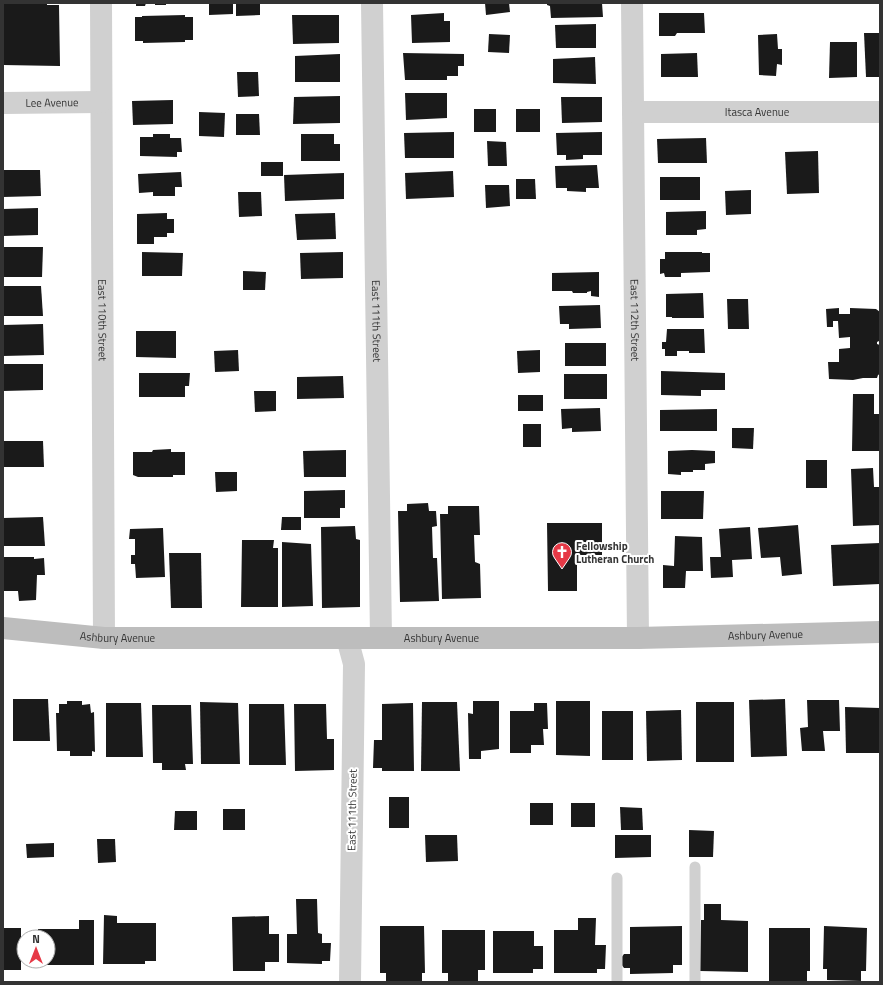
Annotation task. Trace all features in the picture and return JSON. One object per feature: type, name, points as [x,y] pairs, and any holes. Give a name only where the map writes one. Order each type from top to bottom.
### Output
[{"type":"street","name":"East 110th Street","points":[[101,3],[104,638]]},
{"type":"street","name":"East 111th Street","points":[[372,3],[381,638]]},
{"type":"street","name":"East 112th Street","points":[[632,3],[638,638]]},
{"type":"street","name":"Lee Avenue","points":[[3,103],[101,102]]},
{"type":"street","name":"Itasca Avenue","points":[[633,112],[880,112]]},
{"type":"street","name":"Ashbury Avenue","points":[[3,628],[104,638],[638,638],[880,632]]},
{"type":"street","name":"East 111th Street","points":[[347,638],[354,664],[350,982]]},
{"type":"lane","points":[[694,982],[695,867]]},
{"type":"lane","points":[[617,878],[617,982]]},
{"type":"building","points":[[3,3],[47,3],[47,5],[59,5],[60,66],[3,65]]},
{"type":"building","points":[[136,3],[146,3],[145,6],[136,6]]},
{"type":"building","points":[[155,3],[166,3],[166,5],[155,5]]},
{"type":"building","points":[[209,3],[233,3],[233,14],[209,15]]},
{"type":"building","points":[[236,3],[260,3],[260,15],[236,16]]},
{"type":"building","points":[[485,3],[509,3],[510,12],[486,15]]},
{"type":"building","points":[[547,3],[602,3],[603,17],[551,18],[550,6],[547,5]]},
{"type":"building","points":[[444,13],[444,21],[450,21],[450,42],[412,43],[411,15]]},
{"type":"building","points":[[659,13],[704,13],[705,33],[677,33],[675,36],[659,36]]},
{"type":"building","points":[[185,15],[185,17],[193,17],[193,40],[185,40],[185,42],[143,43],[143,41],[135,41],[135,17]]},
{"type":"building","points":[[292,15],[339,15],[339,43],[293,44]]},
{"type":"building","points":[[596,24],[596,48],[556,48],[555,25]]},
{"type":"building","points":[[864,33],[880,33],[880,77],[866,77]]},
{"type":"building","points":[[489,34],[510,35],[509,53],[488,52]]},
{"type":"building","points":[[777,34],[778,49],[782,49],[782,65],[777,64],[776,76],[759,75],[758,35]]},
{"type":"building","points":[[830,42],[857,42],[857,77],[829,78]]},
{"type":"building","points":[[403,53],[464,54],[464,66],[458,66],[458,76],[447,76],[447,80],[405,80]]},
{"type":"building","points":[[697,53],[698,77],[661,77],[661,54]]},
{"type":"building","points":[[340,54],[340,82],[295,82],[295,56]]},
{"type":"building","points":[[595,57],[596,84],[553,83],[553,59]]},
{"type":"building","points":[[237,72],[258,72],[259,96],[238,97]]},
{"type":"building","points":[[405,93],[447,93],[447,118],[406,120]]},
{"type":"building","points":[[340,96],[340,123],[293,124],[294,97]]},
{"type":"building","points":[[561,97],[602,97],[602,122],[562,123]]},
{"type":"building","points":[[173,100],[173,124],[133,125],[132,101]]},
{"type":"building","points":[[474,109],[496,109],[496,132],[474,132]]},
{"type":"building","points":[[516,109],[540,109],[540,132],[516,132]]},
{"type":"building","points":[[199,112],[225,113],[224,137],[199,136]]},
{"type":"building","points":[[236,114],[259,114],[260,135],[236,135]]},
{"type":"building","points":[[454,132],[454,158],[405,158],[404,133]]},
{"type":"building","points":[[602,132],[602,155],[583,155],[583,159],[566,160],[566,155],[557,155],[556,133]]},
{"type":"building","points":[[153,134],[170,134],[170,138],[181,138],[182,152],[177,152],[177,157],[140,156],[140,137],[153,137]]},
{"type":"building","points":[[301,134],[334,134],[334,144],[340,144],[340,161],[301,161]]},
{"type":"building","points":[[706,138],[707,163],[658,163],[657,139]]},
{"type":"building","points":[[487,141],[506,142],[507,166],[488,166]]},
{"type":"building","points":[[818,151],[819,193],[787,194],[785,152]]},
{"type":"building","points":[[261,162],[283,162],[283,176],[261,176]]},
{"type":"building","points":[[597,165],[599,188],[586,188],[586,192],[567,191],[567,188],[556,188],[555,166]]},
{"type":"building","points":[[3,170],[40,170],[41,196],[3,197]]},
{"type":"building","points":[[453,171],[454,197],[406,199],[405,173]]},
{"type":"building","points":[[181,172],[182,187],[175,187],[175,196],[153,196],[153,192],[139,193],[138,174]]},
{"type":"building","points":[[344,173],[344,199],[285,201],[284,175]]},
{"type":"building","points":[[660,177],[700,177],[700,200],[660,200]]},
{"type":"building","points":[[516,179],[535,179],[536,199],[516,199]]},
{"type":"building","points":[[485,185],[509,185],[510,206],[486,208]]},
{"type":"building","points":[[751,190],[751,214],[726,215],[725,191]]},
{"type":"building","points":[[238,192],[261,192],[262,216],[239,217]]},
{"type":"building","points":[[38,208],[38,235],[3,236],[3,209]]},
{"type":"building","points":[[706,211],[706,229],[697,230],[697,235],[666,235],[666,212]]},
{"type":"building","points":[[167,213],[167,219],[174,219],[174,233],[167,233],[167,237],[154,237],[154,244],[137,244],[137,214]]},
{"type":"building","points":[[335,213],[336,239],[297,240],[295,214]]},
{"type":"building","points":[[3,247],[43,247],[42,277],[3,277]]},
{"type":"building","points":[[142,252],[183,253],[182,276],[142,276]]},
{"type":"building","points":[[343,252],[343,278],[301,279],[300,253]]},
{"type":"building","points":[[665,252],[710,253],[710,272],[681,273],[681,277],[665,277],[664,273],[660,274],[660,259],[665,259]]},
{"type":"building","points":[[243,271],[266,272],[265,290],[243,290]]},
{"type":"building","points":[[599,272],[599,297],[591,296],[591,291],[587,293],[573,293],[572,291],[552,291],[552,273]]},
{"type":"building","points":[[3,286],[41,286],[43,316],[3,316]]},
{"type":"building","points":[[703,293],[704,318],[666,317],[666,294]]},
{"type":"building","points":[[727,299],[748,299],[749,329],[728,329]]},
{"type":"building","points":[[600,305],[601,328],[569,329],[569,324],[560,324],[559,306]]},
{"type":"building","points":[[839,308],[839,314],[850,314],[850,308],[876,309],[880,312],[880,334],[877,344],[880,345],[880,374],[877,378],[853,380],[829,379],[828,362],[839,362],[839,349],[850,348],[850,337],[839,338],[838,321],[833,321],[833,327],[827,327],[826,309]]},
{"type":"building","points":[[43,324],[44,355],[3,356],[3,325]]},
{"type":"building","points":[[667,329],[704,329],[705,353],[677,351],[677,356],[665,356],[665,349],[662,349],[662,342],[666,342]]},
{"type":"building","points":[[136,331],[176,331],[176,358],[136,357]]},
{"type":"building","points":[[565,343],[606,343],[606,366],[565,366]]},
{"type":"building","points":[[238,350],[239,371],[215,372],[214,351]]},
{"type":"building","points":[[540,350],[540,372],[518,373],[517,351]]},
{"type":"building","points":[[3,364],[43,364],[43,390],[3,391]]},
{"type":"building","points":[[661,371],[725,373],[725,390],[701,390],[701,396],[661,395]]},
{"type":"building","points":[[139,373],[190,373],[189,386],[185,386],[185,397],[139,397]]},
{"type":"building","points":[[564,374],[607,374],[607,399],[564,399]]},
{"type":"building","points":[[343,376],[344,398],[297,399],[297,377]]},
{"type":"building","points":[[254,391],[276,391],[276,411],[255,412]]},
{"type":"building","points":[[853,394],[874,394],[874,414],[880,414],[880,451],[852,451]]},
{"type":"building","points":[[518,395],[543,395],[543,411],[518,411]]},
{"type":"building","points":[[600,408],[601,431],[572,432],[572,428],[562,429],[561,409]]},
{"type":"building","points":[[717,409],[717,431],[660,431],[660,410]]},
{"type":"building","points":[[523,424],[541,424],[541,447],[523,447]]},
{"type":"building","points":[[732,428],[754,428],[753,449],[732,448]]},
{"type":"building","points":[[3,441],[43,441],[44,467],[3,467]]},
{"type":"building","points":[[171,449],[171,452],[185,452],[185,475],[173,475],[173,477],[138,477],[133,475],[133,452],[152,452],[153,450]]},
{"type":"building","points":[[346,450],[346,477],[304,477],[303,451]]},
{"type":"building","points":[[668,451],[715,451],[715,463],[705,464],[705,470],[681,472],[681,475],[668,474]]},
{"type":"building","points":[[806,460],[827,460],[827,488],[806,488]]},
{"type":"building","points":[[873,468],[874,487],[880,487],[880,525],[853,526],[851,469]]},
{"type":"building","points":[[215,472],[237,472],[237,491],[216,492]]},
{"type":"building","points":[[345,490],[345,508],[340,508],[340,518],[304,518],[304,491]]},
{"type":"building","points":[[661,491],[704,491],[703,519],[661,519]]},
{"type":"building","points":[[428,503],[429,511],[436,511],[437,526],[432,527],[433,558],[437,558],[439,601],[400,602],[398,511],[407,511],[407,504]]},
{"type":"building","points":[[448,506],[479,506],[480,535],[474,535],[475,562],[480,564],[481,598],[442,599],[440,514],[448,514]]},
{"type":"building","points":[[43,517],[45,546],[3,546],[3,518]]},
{"type":"building","points":[[282,517],[301,517],[301,530],[281,530]]},
{"type":"building","name":"Fellowship Lutheran Church","points":[[547,523],[602,523],[602,555],[577,555],[577,591],[548,591]]},
{"type":"building","points":[[798,525],[802,574],[782,576],[780,557],[761,558],[758,528]]},
{"type":"building","points":[[355,526],[356,539],[360,540],[360,607],[322,608],[321,527]]},
{"type":"building","points":[[750,527],[752,559],[732,560],[733,577],[711,578],[710,557],[721,557],[719,529]]},
{"type":"building","points":[[163,528],[165,577],[136,578],[135,564],[131,564],[131,555],[135,555],[135,539],[129,539],[130,529]]},
{"type":"building","points":[[675,536],[702,537],[703,571],[686,571],[685,588],[663,588],[663,565],[674,566]]},
{"type":"building","points":[[242,540],[274,540],[273,548],[278,548],[278,607],[241,607]]},
{"type":"building","points":[[282,542],[311,544],[313,606],[282,607]]},
{"type":"building","points":[[880,543],[880,584],[833,586],[831,545]]},
{"type":"building","points":[[169,553],[201,553],[202,608],[171,608]]},
{"type":"building","points":[[3,557],[34,557],[34,559],[44,558],[45,575],[37,575],[36,600],[19,601],[18,591],[3,591]]},
{"type":"building","points":[[13,699],[48,699],[50,741],[13,741]]},
{"type":"building","points":[[785,699],[787,756],[751,757],[749,700]]},
{"type":"building","points":[[807,700],[839,700],[840,731],[823,731],[825,751],[802,751],[800,728],[808,727]]},
{"type":"building","points":[[67,701],[82,701],[82,705],[90,704],[91,713],[94,712],[95,752],[92,751],[92,756],[70,756],[70,751],[57,751],[56,713],[59,713],[59,704],[67,704]]},
{"type":"building","points":[[473,701],[499,701],[499,749],[481,751],[481,759],[469,759],[468,713],[473,714]]},
{"type":"building","points":[[556,701],[590,701],[590,756],[556,755]]},
{"type":"building","points":[[200,702],[238,703],[240,764],[201,764]]},
{"type":"building","points":[[422,702],[457,702],[460,771],[421,771]]},
{"type":"building","points":[[696,702],[734,702],[734,762],[696,762]]},
{"type":"building","points":[[106,703],[141,703],[143,757],[106,757]]},
{"type":"building","points":[[413,703],[414,771],[382,771],[382,768],[373,768],[374,740],[382,740],[382,704]]},
{"type":"building","points":[[534,703],[547,703],[548,729],[543,729],[544,745],[531,745],[531,753],[510,753],[510,711],[534,711]]},
{"type":"building","points":[[249,704],[284,704],[286,765],[249,765]]},
{"type":"building","points":[[294,704],[326,704],[327,739],[334,739],[334,770],[295,771]]},
{"type":"building","points":[[152,705],[191,705],[193,764],[185,764],[186,770],[162,770],[162,763],[153,763]]},
{"type":"building","points":[[845,707],[880,708],[880,753],[846,753]]},
{"type":"building","points":[[681,710],[682,760],[647,761],[646,711]]},
{"type":"building","points":[[602,711],[633,711],[633,760],[602,760]]},
{"type":"building","points":[[389,797],[409,797],[409,828],[389,828]]},
{"type":"building","points":[[530,803],[553,803],[553,825],[530,825]]},
{"type":"building","points":[[571,803],[595,803],[595,827],[571,827]]},
{"type":"building","points":[[620,807],[642,808],[643,830],[621,830]]},
{"type":"building","points":[[223,809],[245,809],[245,830],[223,830]]},
{"type":"building","points":[[175,811],[197,811],[197,830],[174,830]]},
{"type":"building","points":[[689,830],[714,831],[713,857],[689,857]]},
{"type":"building","points":[[425,835],[457,835],[458,861],[426,862]]},
{"type":"building","points":[[615,835],[651,835],[651,857],[615,858]]},
{"type":"building","points":[[97,839],[115,839],[116,862],[98,863]]},
{"type":"building","points":[[54,843],[54,857],[27,858],[26,844]]},
{"type":"building","points":[[296,899],[317,899],[318,933],[322,934],[322,943],[331,943],[330,961],[322,961],[322,964],[287,963],[287,934],[297,934]]},
{"type":"building","points":[[704,904],[721,904],[721,920],[748,921],[748,972],[700,971],[701,920],[704,920]]},
{"type":"building","points":[[104,915],[117,916],[117,923],[156,923],[156,961],[145,961],[145,964],[103,964]]},
{"type":"building","points":[[269,916],[269,934],[279,934],[279,962],[265,962],[265,971],[233,971],[232,917]]},
{"type":"building","points":[[578,918],[596,918],[595,945],[606,945],[605,969],[597,969],[597,973],[554,973],[554,930],[578,930]]},
{"type":"building","points":[[79,920],[94,920],[94,965],[56,965],[56,929],[79,929]]},
{"type":"building","points":[[380,926],[424,926],[425,973],[422,973],[422,982],[386,982],[386,973],[380,973]]},
{"type":"building","points":[[682,926],[682,965],[673,965],[673,973],[630,974],[630,968],[624,968],[621,964],[621,958],[624,954],[630,954],[630,927]]},
{"type":"building","points":[[824,926],[867,928],[866,971],[861,971],[861,981],[827,980],[827,969],[823,969]]},
{"type":"building","points":[[3,928],[21,928],[16,929],[16,969],[21,970],[3,970]]},
{"type":"building","points":[[769,928],[810,928],[810,971],[807,971],[807,981],[769,982]]},
{"type":"building","points":[[442,930],[485,930],[485,970],[478,970],[478,982],[448,982],[448,973],[442,973]]},
{"type":"building","points":[[493,931],[534,931],[534,946],[543,946],[543,969],[533,969],[533,973],[493,973]]},
{"type":"place","name":"Fellowship Lutheran Church","points":[[562,569]]}]
